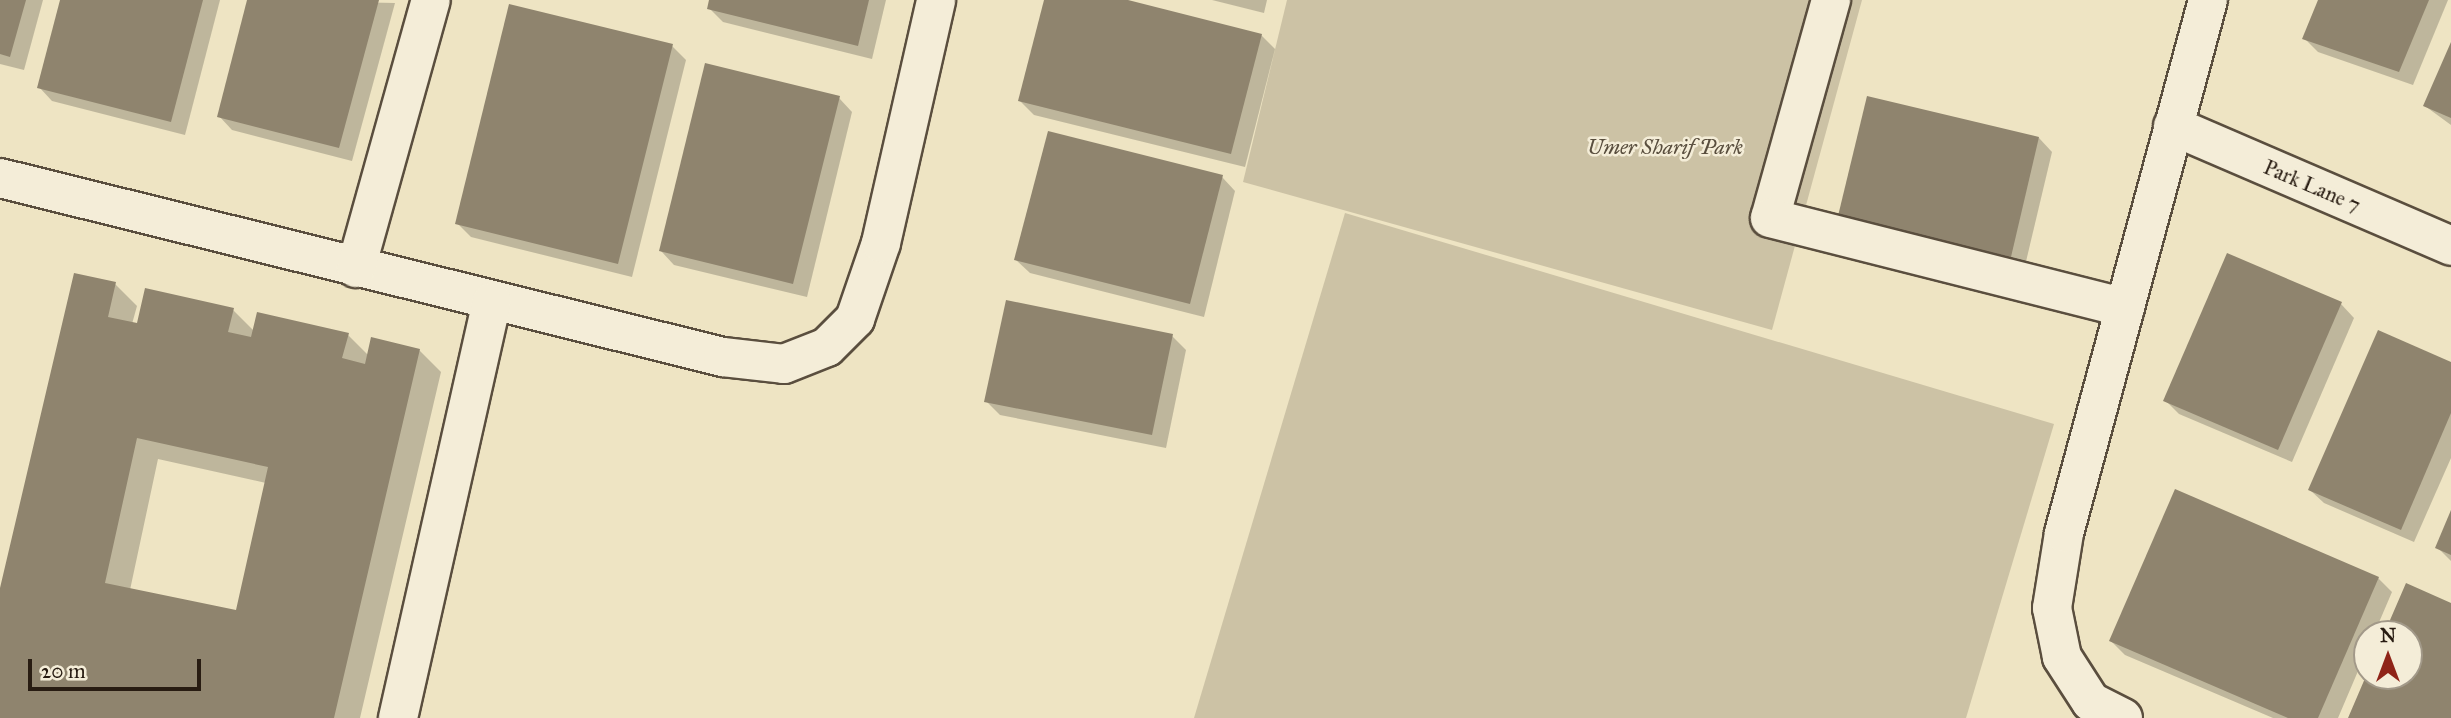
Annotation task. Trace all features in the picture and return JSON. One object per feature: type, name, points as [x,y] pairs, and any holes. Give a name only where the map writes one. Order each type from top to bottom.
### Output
[{"type":"street","points":[[356,268],[430,0]]},
{"type":"street","points":[[0,178],[492,302],[723,357],[784,364],[827,347],[855,319],[881,243],[936,0]]},
{"type":"street","points":[[1831,0],[1770,218],[2125,308]]},
{"type":"street","points":[[2123,718],[2091,702],[2062,657],[2052,608],[2064,533],[2208,0]]},
{"type":"street","name":"Park Lane 7","points":[[2173,126],[2451,246]]},
{"type":"street","points":[[398,718],[492,302]]},
{"type":"green space","name":"Umer Sharif Park","points":[[1287,0],[1862,0],[1772,330],[1243,182]]},
{"type":"green space","points":[[1345,213],[2054,424],[1966,718],[1194,718]]},
{"type":"building","points":[[0,0],[26,0],[10,57],[0,54]]},
{"type":"building","points":[[60,0],[203,0],[171,122],[37,88]]},
{"type":"building","points":[[247,0],[379,0],[339,148],[217,117]]},
{"type":"building","points":[[709,0],[869,0],[858,46],[707,9]]},
{"type":"building","points":[[1044,0],[1128,0],[1262,34],[1231,154],[1018,101]]},
{"type":"building","points":[[2318,0],[2429,0],[2399,72],[2302,39]]},
{"type":"building","points":[[509,4],[673,44],[618,264],[455,224]]},
{"type":"building","points":[[2451,42],[2451,118],[2423,106]]},
{"type":"building","points":[[705,63],[840,96],[793,284],[659,251]]},
{"type":"building","points":[[1867,96],[2039,137],[2011,257],[1838,216]]},
{"type":"building","points":[[1048,131],[1223,175],[1190,304],[1014,260]]},
{"type":"building","points":[[2227,253],[2342,302],[2278,450],[2163,401]]},
{"type":"building","points":[[74,273],[116,282],[108,317],[137,323],[145,288],[234,308],[228,332],[251,337],[257,312],[349,333],[342,358],[365,364],[371,337],[420,349],[334,718],[0,718],[0,588]],"holes":[[[137,438],[268,467],[236,610],[105,583]]]},
{"type":"building","points":[[1006,300],[1173,334],[1152,435],[984,402]]},
{"type":"building","points":[[2378,330],[2451,362],[2451,413],[2401,530],[2308,490]]},
{"type":"building","points":[[2175,489],[2379,577],[2360,620],[2353,620],[2353,637],[2318,718],[2288,718],[2109,641]]},
{"type":"building","points":[[2451,510],[2451,555],[2435,548]]},
{"type":"building","points":[[2406,583],[2451,603],[2451,718],[2348,718],[2360,690],[2423,690],[2423,620],[2390,620]]}]
